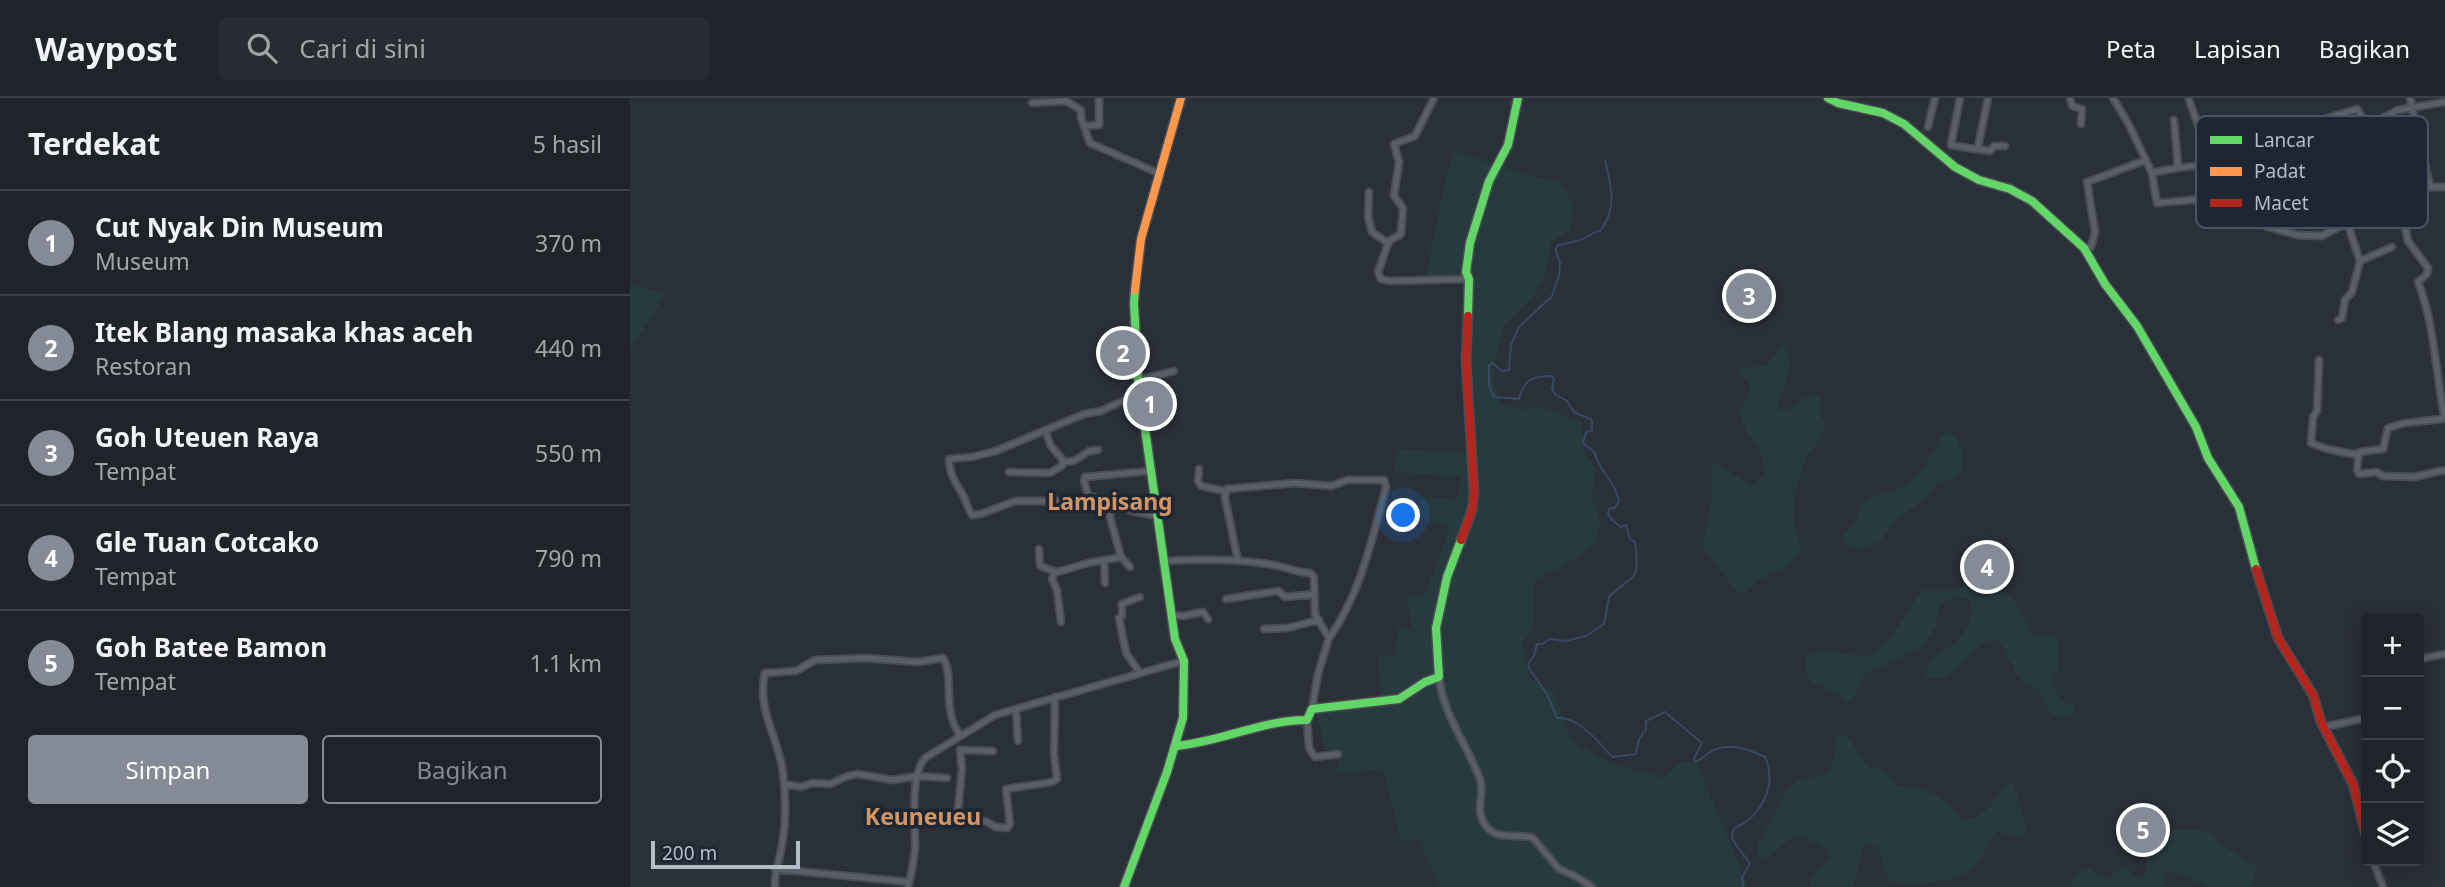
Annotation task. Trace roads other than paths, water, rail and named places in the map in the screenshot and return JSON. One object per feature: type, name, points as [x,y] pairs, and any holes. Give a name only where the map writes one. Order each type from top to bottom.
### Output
[{"type":"main road","points":[[1124,887],[1176,746],[1184,708],[1184,661],[1175,639],[1138,380],[1134,329],[1141,239],[1181,98]]},
{"type":"main road","points":[[1176,746],[1201,744],[1284,720],[1307,720],[1312,709],[1399,699],[1425,682],[1439,677],[1436,628],[1447,577],[1472,510],[1474,493],[1466,360],[1466,272],[1470,243],[1489,181],[1508,145],[1518,98]]},
{"type":"main road","points":[[1828,98],[1838,103],[1882,113],[1912,129],[1955,167],[1979,180],[2010,189],[2032,201],[2084,248],[2105,285],[2137,326],[2200,436],[2208,458],[2239,507],[2278,638],[2313,695],[2323,727],[2353,784],[2361,816]]},
{"type":"street","points":[[1084,126],[1099,125],[1099,98]]},
{"type":"street","points":[[1434,98],[1415,136],[1394,144],[1399,162],[1394,195],[1404,212],[1401,234],[1388,243],[1384,260],[1378,269],[1381,279],[1389,281],[1468,279]]},
{"type":"street","points":[[1928,127],[1935,98]]},
{"type":"street","points":[[1960,98],[1951,145],[1990,151],[1994,146],[2005,146]]},
{"type":"street","points":[[1977,149],[1988,98]]},
{"type":"street","points":[[2070,98],[2071,106],[2082,109],[2081,124]]},
{"type":"street","points":[[2113,98],[2152,173],[2156,198],[2160,204],[2196,200]]},
{"type":"street","points":[[2410,98],[2414,116]]},
{"type":"street","points":[[1032,103],[1065,100],[1080,109],[1090,144],[1158,173]]},
{"type":"street","points":[[2189,100],[2196,119]]},
{"type":"street","points":[[2387,116],[2398,110],[2445,102]]},
{"type":"street","points":[[2334,116],[2357,109],[2362,116]]},
{"type":"street","points":[[2174,120],[2178,166]]},
{"type":"street","points":[[2084,248],[2091,247],[2095,236],[2087,182],[2146,160]]},
{"type":"street","points":[[2152,173],[2178,166],[2196,165]]},
{"type":"street","points":[[2428,177],[2430,187],[2445,187]]},
{"type":"street","points":[[1369,192],[1368,217],[1371,232],[1388,243]]},
{"type":"street","points":[[2272,228],[2297,235],[2322,236],[2336,228]]},
{"type":"street","points":[[2338,320],[2342,318],[2345,300],[2352,292],[2360,261],[2350,228]]},
{"type":"street","points":[[2405,228],[2408,241],[2428,268],[2427,274],[2418,282],[2432,326],[2437,383],[2444,415],[2442,419],[2390,427],[2383,449],[2362,450],[2358,455],[2357,470],[2360,474],[2376,472],[2383,476],[2414,477],[2445,470]]},
{"type":"street","points":[[2360,261],[2392,247]]},
{"type":"street","points":[[2319,360],[2317,411],[2313,417],[2311,443],[2358,455]]},
{"type":"street","points":[[1138,380],[1174,371]]},
{"type":"street","points":[[1140,393],[1101,411],[1084,414],[996,451],[949,459],[952,479],[972,515],[1015,501],[1098,498],[1102,502],[1135,513],[1158,516]]},
{"type":"street","points":[[1045,430],[1051,446],[1063,462]]},
{"type":"street","points":[[1063,462],[1074,461],[1088,451],[1098,450]]},
{"type":"street","points":[[1009,472],[1050,472],[1063,465],[1063,462]]},
{"type":"street","points":[[1199,469],[1199,484],[1225,491],[1291,483],[1331,486],[1348,480],[1385,481],[1368,557],[1348,609],[1329,638],[1318,674],[1312,709]]},
{"type":"street","points":[[1089,498],[1085,477],[1151,471]]},
{"type":"street","points":[[1225,491],[1238,561]]},
{"type":"street","points":[[1115,506],[1110,514],[1121,557],[1130,567]]},
{"type":"street","points":[[1039,548],[1040,566],[1056,572],[1121,557]]},
{"type":"street","points":[[1104,560],[1105,583]]},
{"type":"street","points":[[1165,561],[1238,561],[1273,564],[1294,572],[1310,573],[1315,579],[1314,611],[1329,638]]},
{"type":"street","points":[[1056,572],[1052,579],[1057,590],[1061,622]]},
{"type":"street","points":[[1226,599],[1278,591],[1285,597],[1315,594]]},
{"type":"street","points":[[1140,597],[1122,604],[1122,616],[1119,618],[1126,653],[1140,673]]},
{"type":"street","points":[[1172,615],[1187,615],[1200,611],[1208,619]]},
{"type":"street","points":[[1264,629],[1287,628],[1319,620]]},
{"type":"street","points":[[2424,658],[2445,654]]},
{"type":"street","points":[[775,887],[775,869],[783,839],[784,784],[782,767],[762,696],[765,673],[796,671],[815,660],[866,658],[917,662],[941,657],[946,664],[953,726],[960,736]]},
{"type":"street","points":[[775,869],[908,884],[915,850],[918,776],[922,760],[991,717],[1184,661]]},
{"type":"street","points":[[1439,677],[1447,710],[1481,780],[1479,804],[1485,823],[1494,833],[1533,838],[1559,869],[1592,887]]},
{"type":"street","points":[[915,815],[985,821],[996,827],[1007,828],[1010,824],[1006,789],[1056,781],[1055,697]]},
{"type":"street","points":[[1016,709],[1018,741]]},
{"type":"street","points":[[2323,727],[2361,719]]},
{"type":"street","points":[[1307,720],[1308,744],[1313,755],[1316,758],[1338,754]]},
{"type":"street","points":[[957,820],[962,769],[960,751],[993,751]]},
{"type":"street","points":[[784,784],[801,787],[814,783],[830,784],[853,775],[892,780],[918,776],[947,778]]},
{"type":"street","points":[[2375,866],[2383,887]]},
{"type":"waterway","points":[[1605,160],[1612,197],[1606,222],[1600,231],[1557,246],[1559,276],[1552,296],[1519,327],[1511,345],[1509,370],[1502,371],[1492,363],[1489,365],[1489,385],[1494,397],[1519,399],[1523,387],[1530,380],[1551,376],[1554,379],[1552,388],[1555,394],[1567,401],[1574,412],[1592,420],[1592,430],[1586,432],[1583,443],[1595,453],[1617,494],[1619,501],[1608,513],[1621,527],[1626,525],[1630,539],[1635,542],[1637,565],[1633,576],[1609,597],[1604,624],[1586,636],[1566,641],[1549,639],[1543,644],[1537,644],[1534,656],[1528,664],[1547,694],[1557,718],[1581,726],[1613,757],[1636,754],[1639,739],[1646,730],[1646,721],[1665,712],[1702,743],[1694,758],[1695,762],[1714,750],[1727,747],[1740,748],[1765,757],[1770,775],[1764,800],[1754,815],[1732,833],[1735,843],[1750,864],[1742,877],[1743,887]]},
{"type":"place","name":"Goh Uteuen Raya","points":[[1749,296]]},
{"type":"place","name":"Itek Blang masaka khas aceh","points":[[1123,353]]},
{"type":"place","name":"Cut Nyak Din Museum","points":[[1150,404]]},
{"type":"place","name":"Gle Tuan Cotcako","points":[[1987,567]]},
{"type":"place","name":"Goh Batee Bamon","points":[[2143,830]]},
{"type":"district","name":"Lampisang","points":[[1110,502]]},
{"type":"district","name":"Keuneueu","points":[[923,817]]}]
